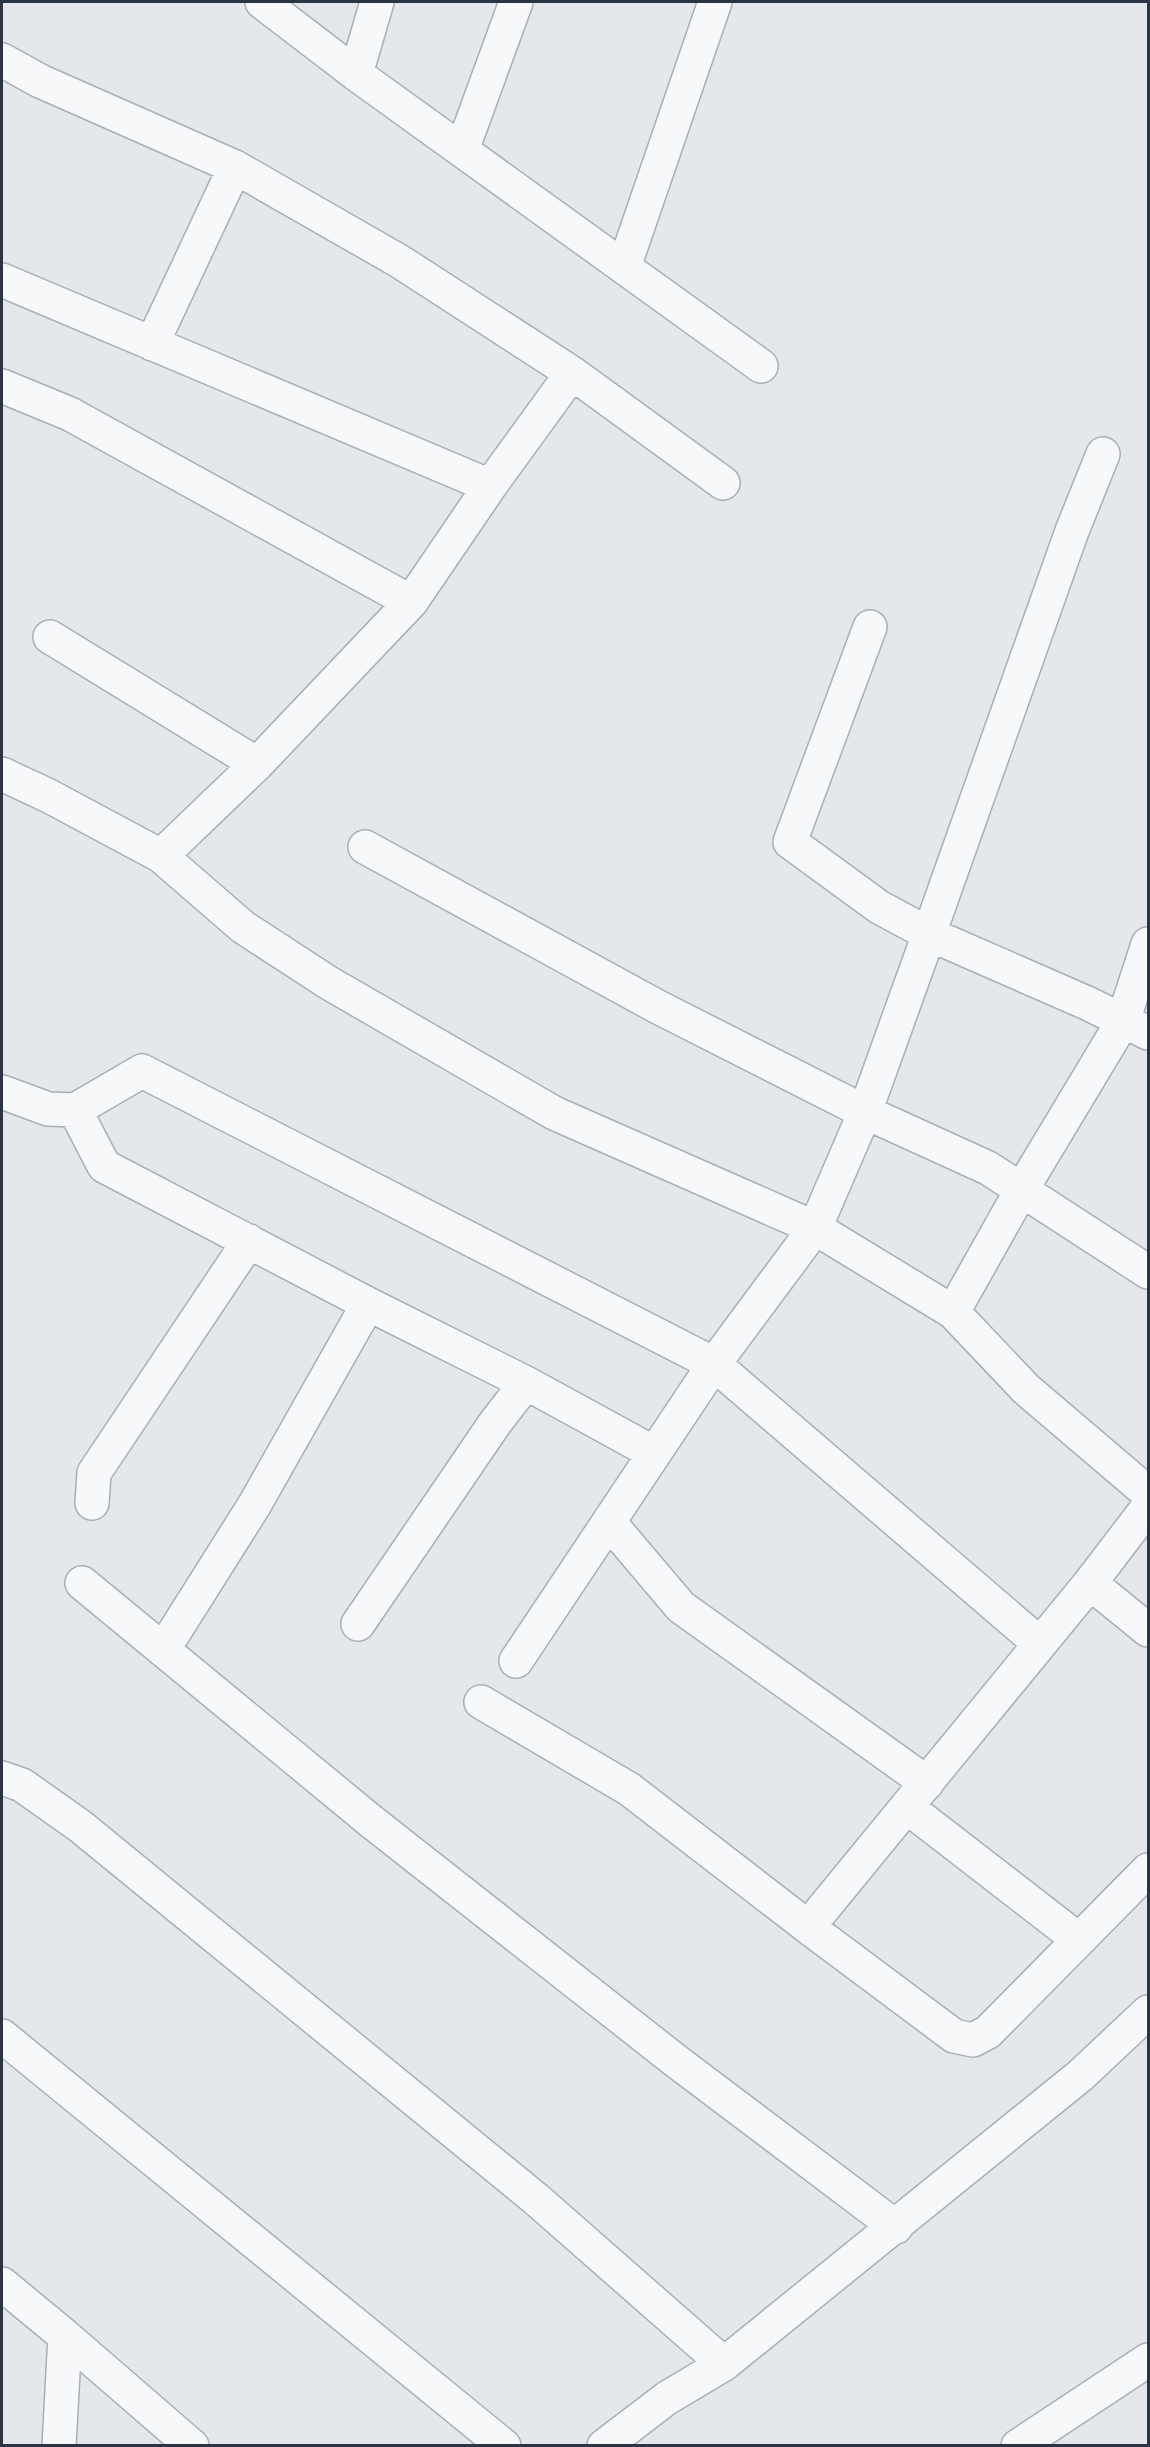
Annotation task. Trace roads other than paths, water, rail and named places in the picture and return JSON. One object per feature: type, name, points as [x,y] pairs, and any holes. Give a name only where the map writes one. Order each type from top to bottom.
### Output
[{"type":"street","points":[[262,2],[356,74],[761,366]]},
{"type":"street","points":[[356,74],[377,2]]},
{"type":"street","points":[[462,150],[516,2]]},
{"type":"street","points":[[624,267],[715,2]]},
{"type":"street","points":[[2,60],[40,81],[235,166],[399,261],[572,373],[723,483]]},
{"type":"street","points":[[152,344],[235,166]]},
{"type":"street","points":[[2,280],[489,486]]},
{"type":"street","points":[[161,856],[257,764],[411,602],[489,486],[572,373]]},
{"type":"street","points":[[2,386],[70,414],[411,602]]},
{"type":"street","points":[[516,1661],[714,1364],[815,1228],[865,1112],[1072,531],[1103,453]]},
{"type":"street","points":[[870,627],[790,842],[879,907],[929,934],[1087,1003],[1136,1027]]},
{"type":"street","points":[[50,637],[257,764]]},
{"type":"street","points":[[2,774],[49,796],[161,856],[243,927],[329,983],[554,1113],[815,1228],[953,1312],[1026,1389],[1149,1493]]},
{"type":"street","points":[[365,847],[658,1007],[865,1112],[988,1167],[1149,1272]]},
{"type":"street","points":[[953,1312],[1022,1190],[1136,1027],[1149,944]]},
{"type":"street","points":[[2,1092],[48,1108],[75,1110],[142,1071],[714,1364],[1040,1644]]},
{"type":"street","points":[[75,1110],[104,1166],[368,1304],[526,1383],[654,1453]]},
{"type":"street","points":[[92,1503],[94,1473],[249,1241]]},
{"type":"street","points":[[163,1650],[255,1504],[368,1304]]},
{"type":"street","points":[[358,1624],[495,1423],[526,1383]]},
{"type":"street","points":[[808,1927],[1090,1583],[1149,1507]]},
{"type":"street","points":[[609,1522],[681,1607],[917,1795],[1079,1940]]},
{"type":"street","points":[[82,1583],[409,1851],[676,2061],[896,2227]]},
{"type":"street","points":[[1090,1583],[1149,1630]]},
{"type":"street","points":[[480,1702],[629,1789],[954,2036],[973,2040],[988,2032],[1149,1870]]},
{"type":"street","points":[[2,1778],[22,1785],[80,1826],[536,2199],[724,2364]]},
{"type":"street","points":[[604,2445],[667,2398],[724,2364],[1081,2075],[1149,2013]]},
{"type":"street","points":[[2,2036],[504,2445]]},
{"type":"street","points":[[2,2284],[192,2445]]},
{"type":"street","points":[[59,2445],[65,2336]]},
{"type":"street","points":[[1018,2445],[1149,2360]]}]
